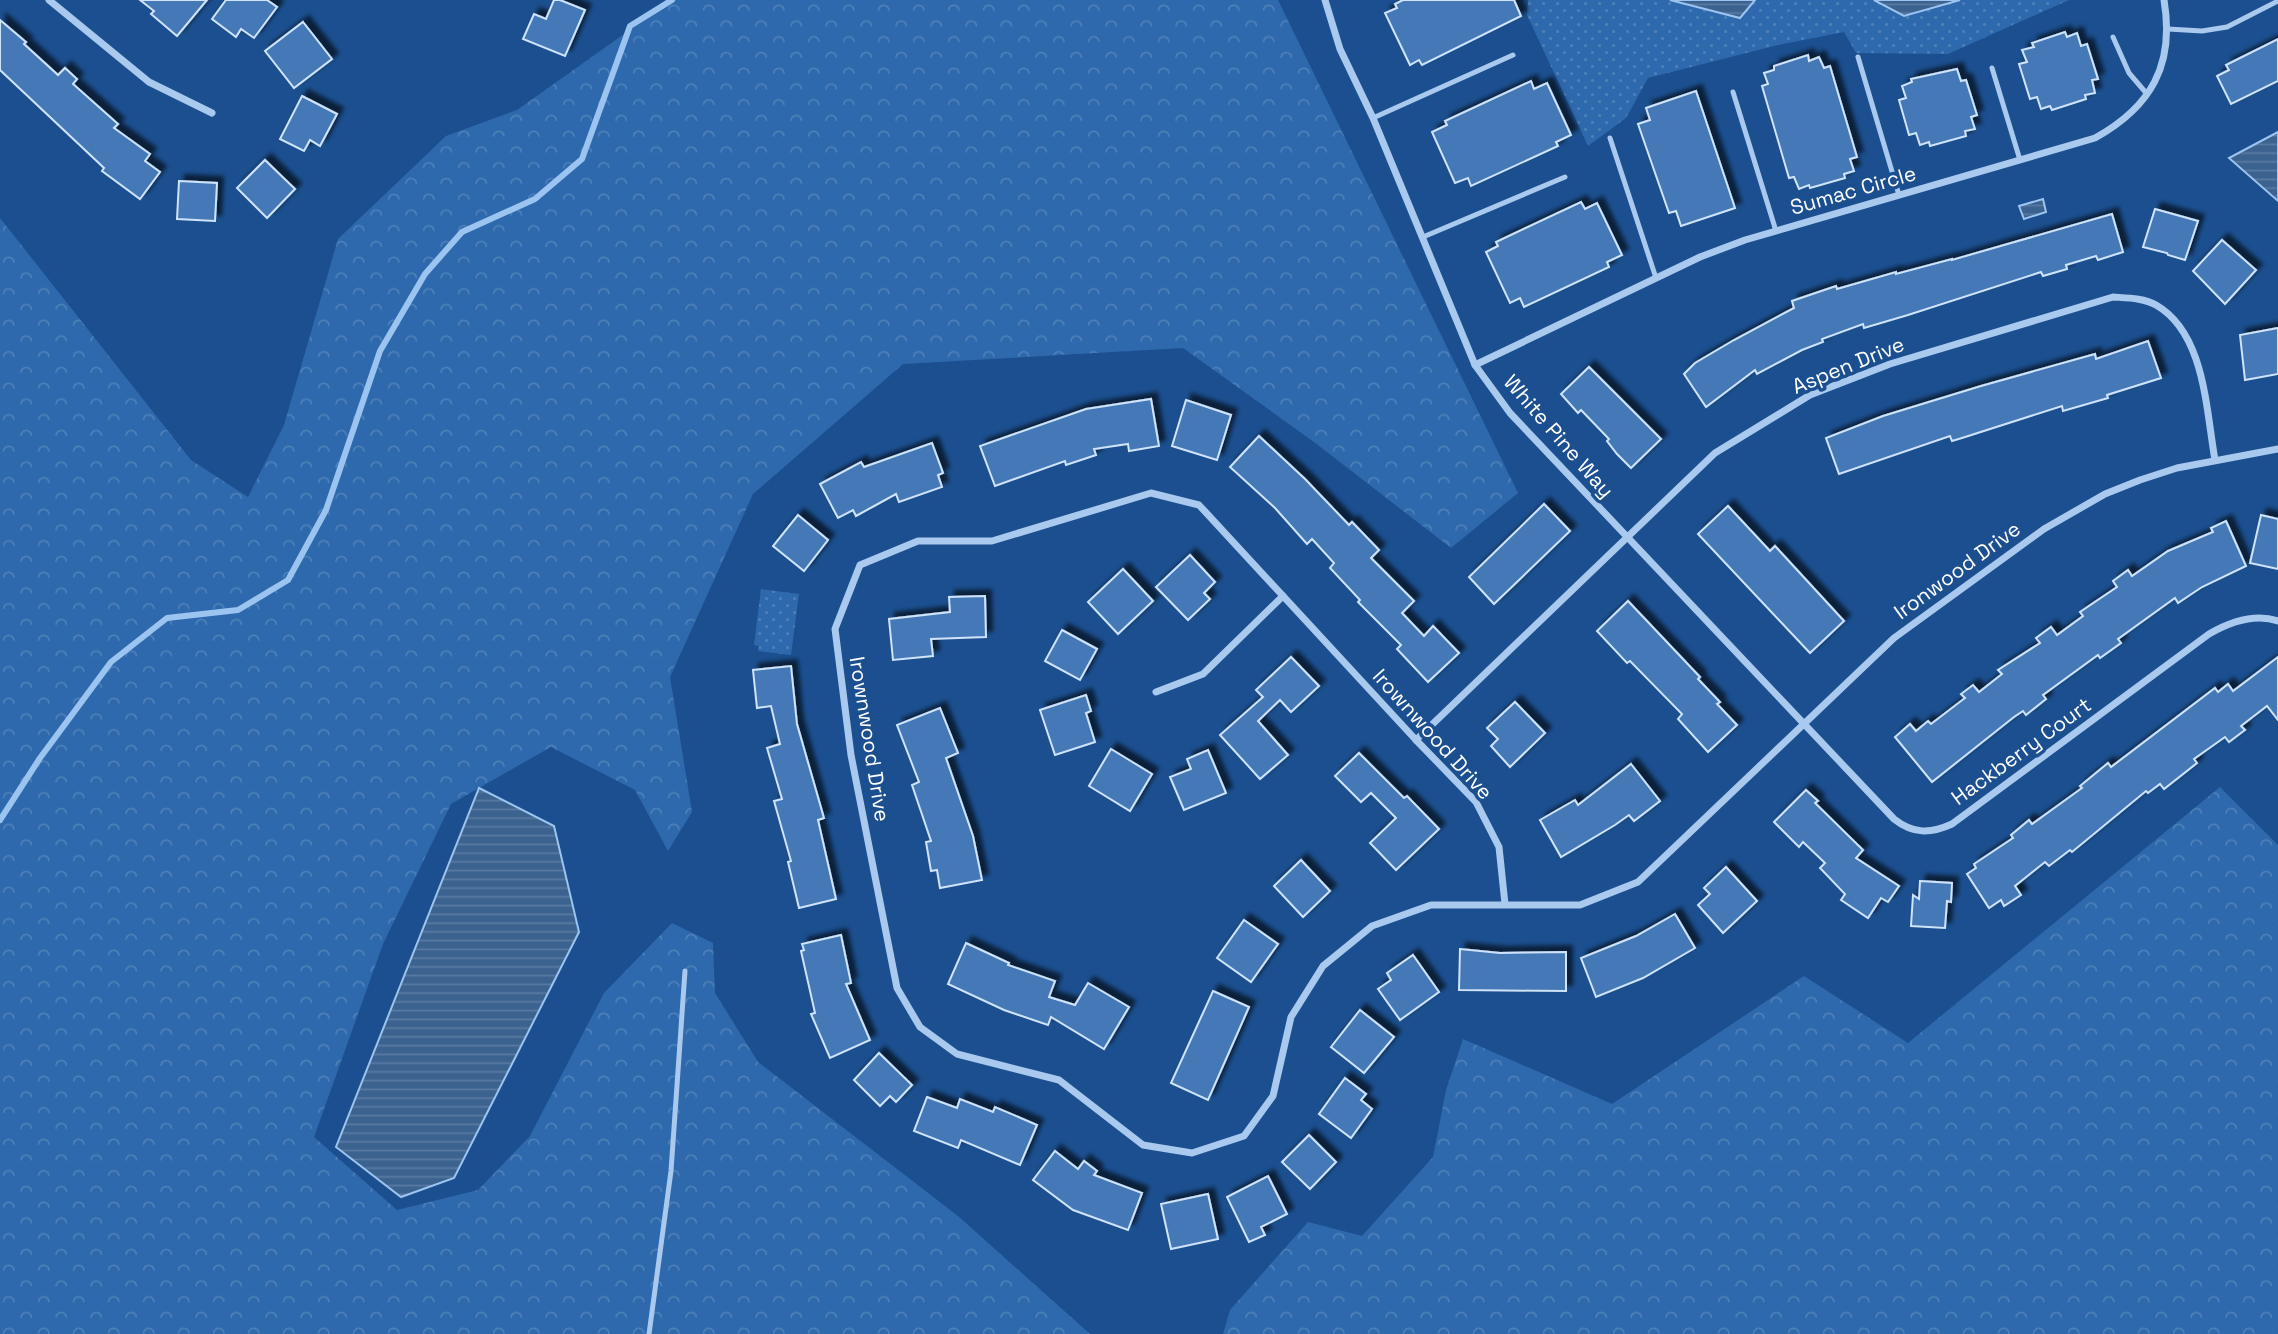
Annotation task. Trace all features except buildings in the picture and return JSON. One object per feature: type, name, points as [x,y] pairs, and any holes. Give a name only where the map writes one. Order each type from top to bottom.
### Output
[{"type":"street","points":[[49,0],[149,82],[212,113]]},
{"type":"street","name":"White Pine Way","points":[[1325,0],[1340,49],[1373,118],[1475,365],[1510,413],[1804,723]]},
{"type":"street","name":"Sumac Circle","points":[[1475,365],[1700,257],[1776,231],[2095,138],[2130,115],[2147,94],[2165,57],[2168,29],[2164,0]]},
{"type":"street","name":"Aspen Drive","points":[[1416,740],[1715,453],[1810,395],[1891,364],[2113,297],[2155,304],[2186,335],[2196,357],[2215,460]]},
{"type":"street","name":"Ironwood Drive","points":[[1711,813],[1894,638],[2044,529],[2105,494],[2177,468],[2278,449]]},
{"type":"street","name":"Irownwood Drive","points":[[1505,904],[1499,847],[1476,802],[1199,505],[1151,493],[992,541],[918,541],[860,565],[835,629],[851,755],[897,989],[920,1027],[957,1054],[1059,1080],[1143,1145],[1192,1153],[1244,1136],[1273,1096],[1291,1017],[1323,966],[1372,926],[1431,905],[1580,905],[1638,882],[1711,813]]},
{"type":"street","points":[[1156,692],[1203,674],[1283,596]]},
{"type":"street","name":"Hackberry Court","points":[[1804,723],[1894,819],[1905,828],[1918,832],[1930,831],[1952,824],[2209,634],[2228,623],[2249,618],[2278,621]]},
{"type":"lane","points":[[2168,29],[2202,31],[2227,27],[2278,1]]},
{"type":"lane","points":[[2113,37],[2129,73],[2147,94]]},
{"type":"lane","points":[[1373,118],[1513,55]]},
{"type":"lane","points":[[1858,57],[1899,195]]},
{"type":"lane","points":[[1992,68],[2020,160]]},
{"type":"lane","points":[[1733,92],[1776,231]]},
{"type":"lane","points":[[1610,138],[1656,278]]},
{"type":"lane","points":[[1423,237],[1565,177]]},
{"type":"lane","points":[[649,1334],[671,1171],[685,971]]},
{"type":"green space","points":[[672,0],[1278,0],[1518,493],[1451,548],[1314,442],[1183,348],[903,364],[753,494],[670,677],[692,812],[668,851],[635,790],[551,747],[451,804],[383,944],[314,1137],[397,1210],[478,1190],[530,1136],[604,993],[672,923],[713,943],[715,993],[758,1062],[958,1216],[1090,1334],[0,1334],[0,218],[191,460],[248,497],[284,425],[338,239],[446,136],[517,110]]},
{"type":"green space","points":[[1528,0],[2069,0],[1948,54],[1856,53],[1844,32],[1778,45],[1648,78],[1626,118],[1588,146],[1527,15]]},
{"type":"green space","points":[[761,589],[799,594],[791,655],[758,651],[759,646],[754,645]]},
{"type":"green space","points":[[2220,787],[2278,845],[2278,1334],[1223,1334],[1230,1310],[1308,1222],[1362,1236],[1433,1157],[1446,1090],[1463,1039],[1612,1104],[1804,976],[1908,1043]]},
{"type":"shaded area","points":[[1670,0],[1755,0],[1740,18]]},
{"type":"shaded area","points":[[1874,0],[1960,0],[1904,16]]},
{"type":"shaded area","points":[[2278,132],[2278,201],[2229,158]]},
{"type":"shaded area","points":[[2043,199],[2046,212],[2024,219],[2019,206]]},
{"type":"shaded area","points":[[479,788],[554,826],[579,932],[454,1178],[401,1197],[336,1147]]},
{"type":"waterway","points":[[0,820],[40,758],[111,662],[167,618],[238,610],[288,580],[326,510],[380,351],[425,274],[462,232],[535,199],[582,159],[630,26],[672,0]]}]
